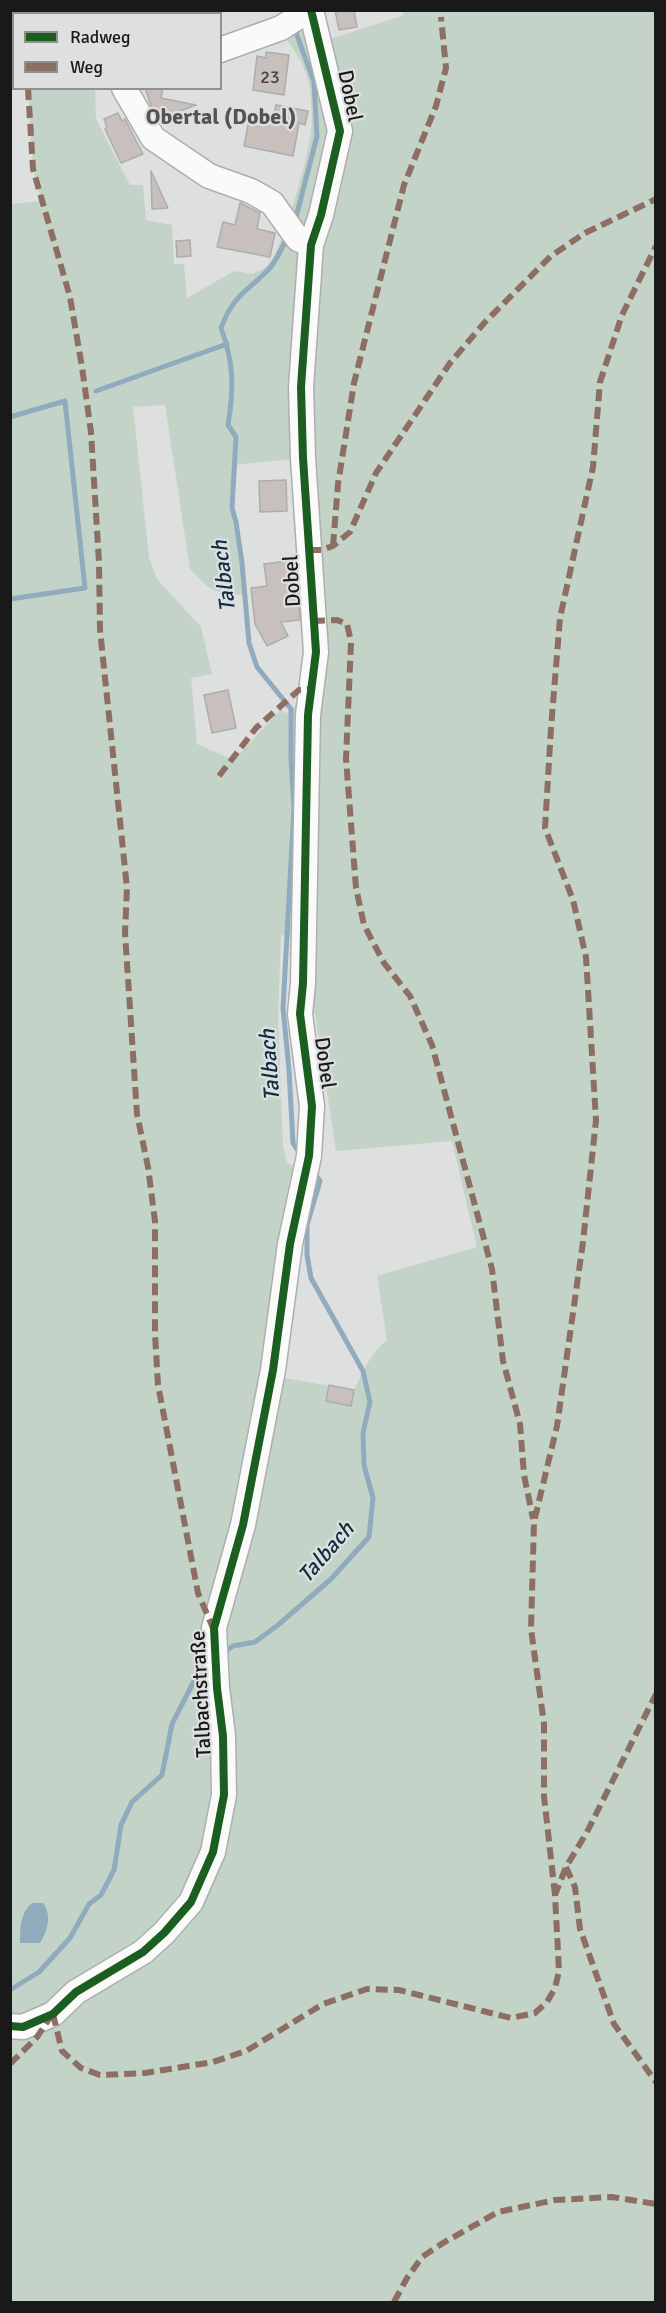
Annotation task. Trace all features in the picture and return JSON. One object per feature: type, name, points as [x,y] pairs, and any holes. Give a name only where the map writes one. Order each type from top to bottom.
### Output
[{"type":"street","name":"Dobel","points":[[222,49],[299,17],[339,130],[326,194],[299,236],[303,459],[316,651],[308,715],[303,984],[300,1014],[312,1106],[308,1164]]},
{"type":"street","points":[[125,90],[153,138],[208,176],[251,190],[272,203],[299,236]]},
{"type":"street","name":"Talbachstraße","points":[[10,2026],[23,2026],[53,2014],[76,1992],[143,1952],[164,1933],[191,1902],[213,1852],[224,1795],[223,1736],[214,1628],[243,1525],[268,1398],[290,1244],[308,1164]]},
{"type":"green space","points":[[11,10],[105,10],[106,12],[12,12],[11,40]]},
{"type":"green space","points":[[402,11],[655,11],[655,2302],[11,2302],[10,204],[41,201],[33,169],[28,90],[95,90],[96,119],[130,185],[143,185],[146,220],[172,225],[174,264],[184,264],[187,298],[234,271],[252,274],[260,270],[268,265],[274,256],[288,222],[306,160],[311,131],[310,90],[306,74],[296,53],[282,33],[297,22],[319,43],[404,15]],"holes":[[[165,405],[190,569],[214,590],[245,595],[236,522],[232,508],[235,482],[233,465],[303,458],[317,689],[285,714],[281,709],[234,760],[197,744],[191,678],[212,674],[201,627],[157,579],[149,558],[133,407]],[[281,935],[304,937],[305,1014],[315,1013],[336,1151],[452,1141],[477,1247],[377,1276],[387,1340],[372,1356],[354,1390],[273,1376],[306,1172],[287,1163],[283,1145],[278,1018]]]},
{"type":"water","points":[[32,1903],[43,1903],[46,1908],[47,1928],[40,1943],[20,1943],[23,1916]]},
{"type":"building","points":[[335,10],[354,10],[357,27],[339,30]]},
{"type":"building","points":[[266,52],[289,55],[284,95],[253,90],[257,56],[266,58]]},
{"type":"building","points":[[146,90],[163,90],[161,98],[196,105],[160,122]]},
{"type":"building","points":[[276,105],[308,111],[305,125],[299,123],[293,156],[244,146],[250,115],[273,120]]},
{"type":"building","points":[[118,113],[122,121],[125,119],[143,154],[121,163],[105,129],[107,127],[104,119]]},
{"type":"building","points":[[151,171],[168,208],[152,209]]},
{"type":"building","points":[[240,203],[260,213],[257,229],[275,233],[270,257],[217,247],[223,222],[235,225]]},
{"type":"building","points":[[190,240],[191,256],[177,257],[176,241]]},
{"type":"building","points":[[286,480],[287,511],[260,512],[259,481]]},
{"type":"building","points":[[296,560],[300,620],[281,622],[288,636],[267,646],[255,624],[251,588],[267,586],[264,564]]},
{"type":"building","points":[[228,690],[236,728],[212,733],[204,695]]},
{"type":"building","points":[[329,1385],[354,1390],[351,1406],[326,1401]]},
{"type":"waterway","name":"Talbach","points":[[294,27],[314,82],[317,136],[295,221]]},
{"type":"waterway","name":"Talbach","points":[[288,235],[272,265],[230,308],[221,328],[231,364],[228,425],[236,437],[232,508],[242,563],[249,643],[257,667],[291,709],[294,808],[283,1008],[293,1143],[300,1154]]},
{"type":"waterway","points":[[96,391],[227,344]]},
{"type":"waterway","points":[[10,417],[65,401],[85,588],[10,599]]},
{"type":"waterway","name":"Talbach","points":[[223,1655],[233,1646],[255,1642],[278,1625],[331,1579],[369,1537],[373,1498],[364,1465],[363,1433],[370,1402],[363,1371],[311,1278],[307,1255],[307,1225],[320,1181],[313,1171]]},
{"type":"waterway","name":"Talbach","points":[[10,1990],[39,1972],[70,1938],[89,1904],[101,1895],[114,1870],[121,1825],[132,1802],[162,1775],[172,1724],[195,1679],[209,1668]]},
{"type":"marked path","points":[[333,546],[338,484],[354,383],[404,185],[436,106],[446,68],[441,17]]},
{"type":"marked path","points":[[28,90],[33,169],[70,297],[91,432],[99,562],[100,630],[127,888],[125,933],[137,1114],[148,1167],[155,1221],[155,1334],[158,1385],[198,1593],[213,1628]]},
{"type":"marked path","points":[[309,550],[321,550],[333,546],[350,532],[376,473],[450,363],[485,322],[551,256],[585,233],[656,199]]},
{"type":"marked path","points":[[555,1895],[544,1796],[544,1724],[531,1629],[534,1522],[557,1426],[583,1242],[596,1120],[586,957],[573,900],[545,828],[551,728],[560,618],[593,467],[600,382],[622,315],[656,246]]},
{"type":"marked path","points":[[313,621],[337,620],[347,624],[351,642],[346,759],[356,888],[364,925],[384,963],[410,996],[432,1045],[492,1269],[503,1361],[520,1424],[524,1475],[533,1519]]},
{"type":"marked path","points":[[219,776],[256,728],[299,690],[311,689]]},
{"type":"marked path","points":[[53,2014],[62,2051],[81,2068],[100,2075],[145,2073],[213,2062],[246,2051],[323,2004],[367,1989],[399,1990],[511,2018],[535,2013],[547,2002],[555,1988],[559,1971],[555,1895],[566,1867],[587,1832],[656,1694]]},
{"type":"marked path","points":[[566,1867],[575,1887],[580,1929],[614,2024],[656,2082]]},
{"type":"marked path","points":[[10,2064],[37,2037],[51,2016]]},
{"type":"marked path","points":[[394,2302],[422,2257],[498,2212],[555,2200],[612,2197],[656,2204]]},
{"type":"cycle path","points":[[10,2026],[23,2027],[53,2014],[76,1992],[143,1952],[164,1933],[191,1902],[213,1852],[224,1795],[223,1736],[217,1688],[214,1628],[243,1525],[273,1370],[290,1244],[309,1156],[312,1106],[300,1014],[303,983],[308,715],[316,652],[303,458],[301,387],[311,245],[321,215],[340,131],[311,10]]},
{"type":"district","name":"Obertal (Dobel)","points":[[221,118]]}]
